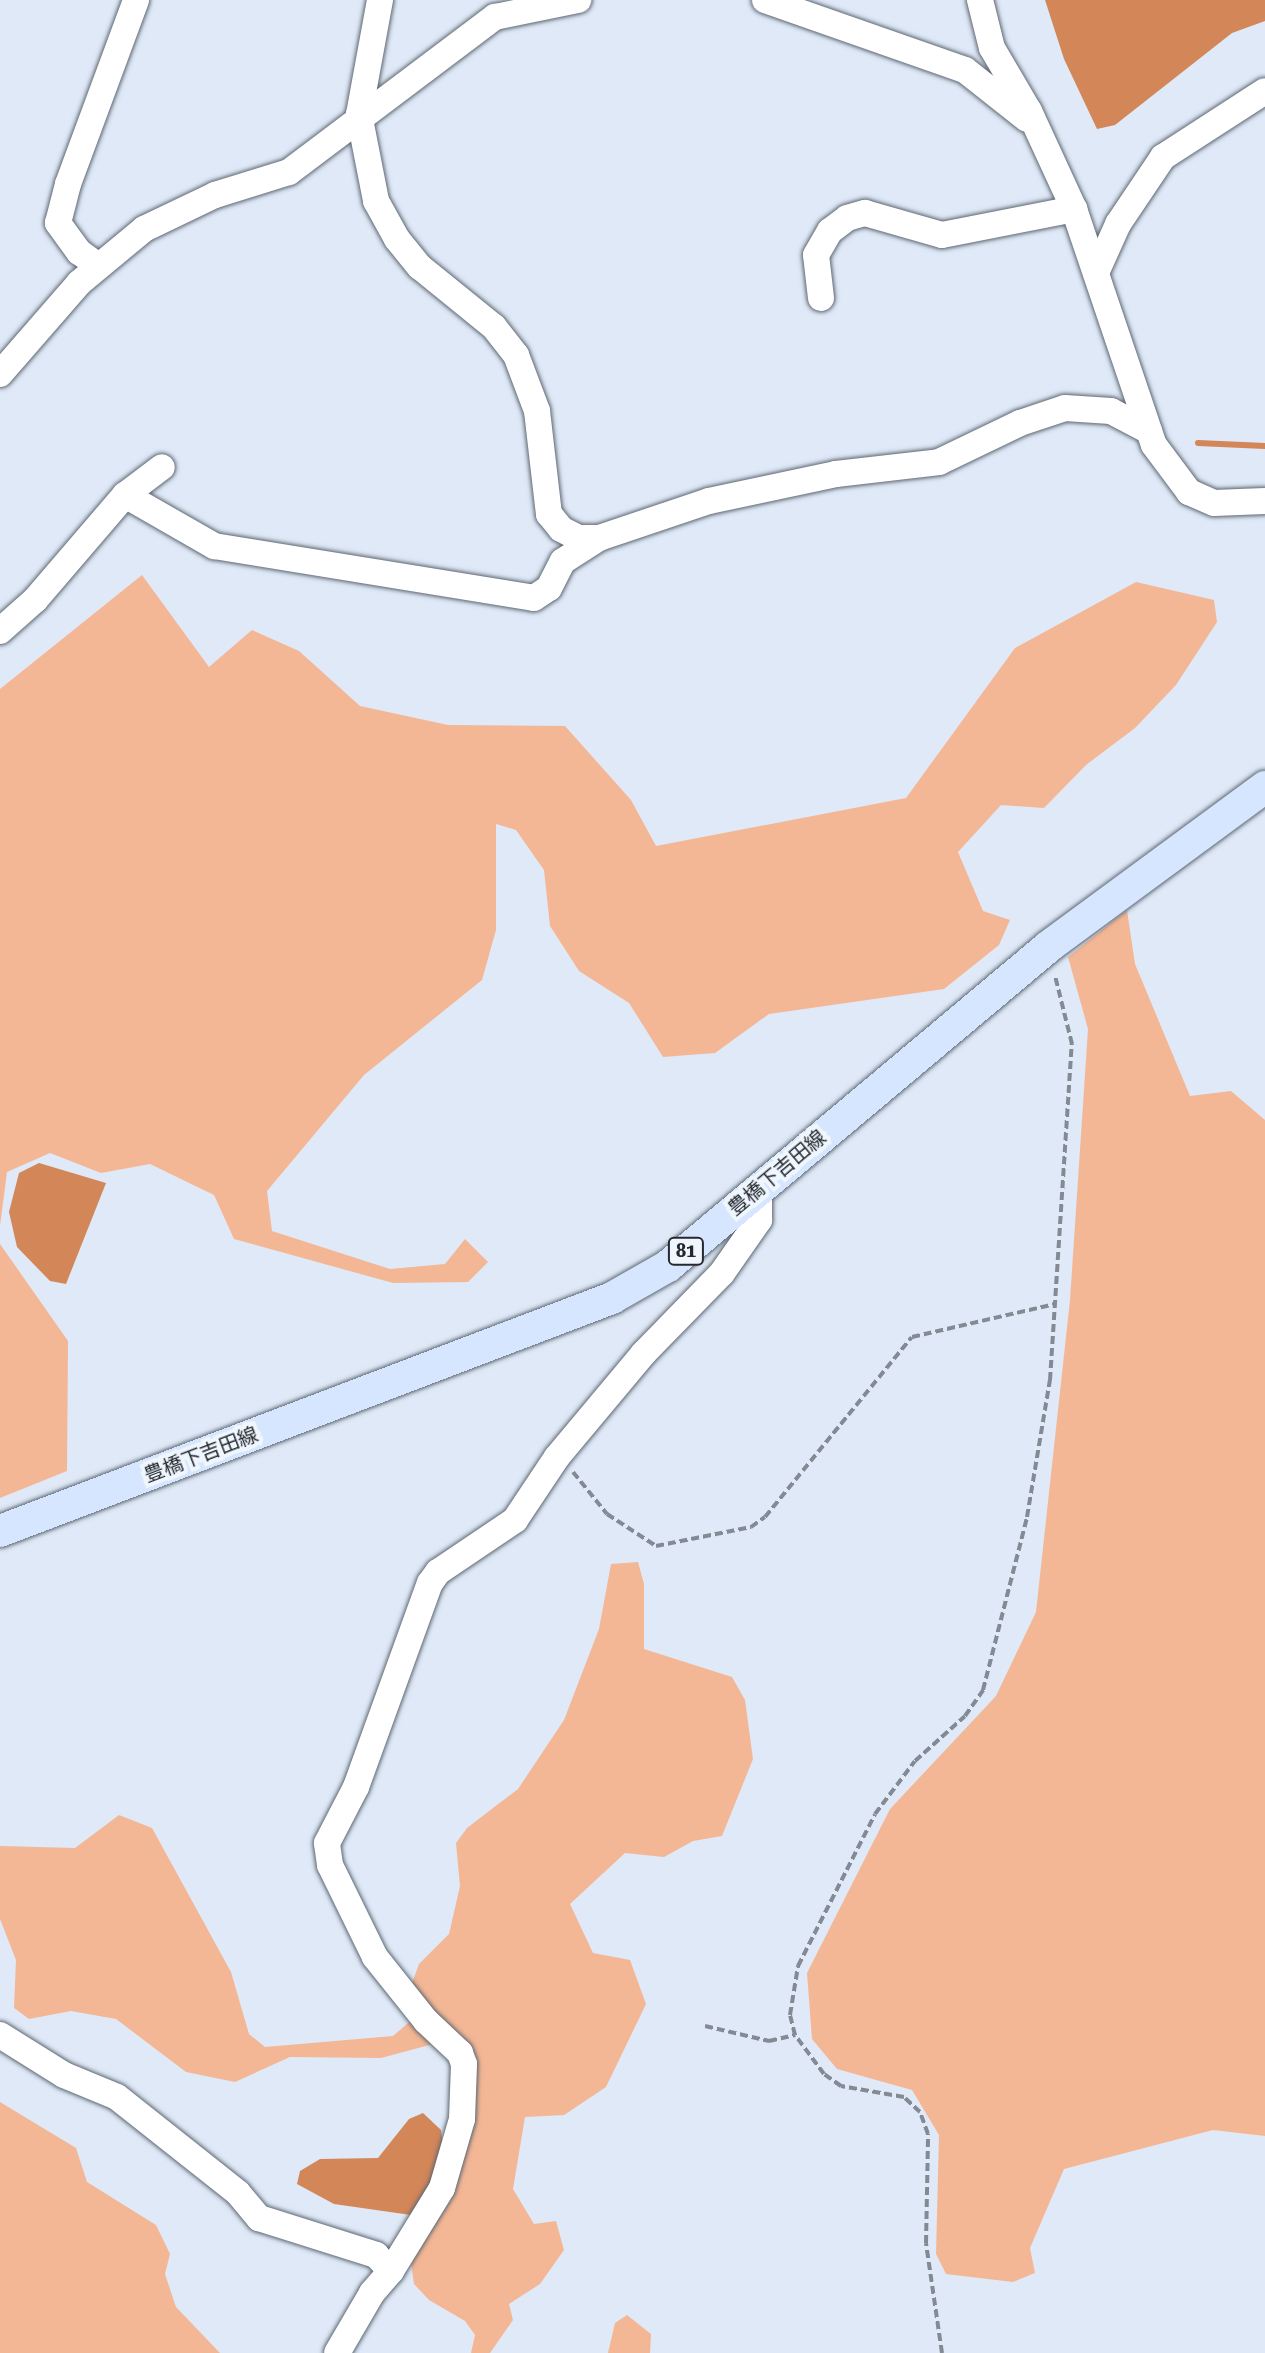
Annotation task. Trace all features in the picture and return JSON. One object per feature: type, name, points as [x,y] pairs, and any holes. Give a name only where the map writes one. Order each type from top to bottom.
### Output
[{"type":"main road","name":"豊橋下吉田線","points":[[0,1531],[612,1298],[668,1266],[1048,947],[1265,787]]},
{"type":"street","points":[[97,265],[79,252],[58,223],[68,184],[136,0]]},
{"type":"street","points":[[380,0],[359,114],[376,201],[397,239],[420,267],[494,327],[528,379],[549,514],[579,538],[599,538]]},
{"type":"street","points":[[0,374],[97,265],[144,229],[215,195],[289,172],[359,114],[495,17],[578,0]]},
{"type":"street","points":[[765,0],[965,70],[1036,126]]},
{"type":"street","points":[[980,0],[992,48],[1036,126],[1074,209],[1149,431],[1189,492],[1214,503],[1265,501]]},
{"type":"street","points":[[1096,273],[1118,224],[1163,157],[1265,91]]},
{"type":"street","points":[[821,298],[816,255],[830,231],[847,218],[865,213],[942,235],[1074,209]]},
{"type":"street","points":[[125,495],[214,546],[534,598],[549,588],[563,561],[599,538],[709,501],[836,474],[939,462],[1020,423],[1065,408],[1111,411],[1149,431]]},
{"type":"street","points":[[0,631],[35,600],[125,495],[162,467]]},
{"type":"street","points":[[337,2353],[372,2293],[391,2271],[442,2188],[462,2119],[464,2064],[369,1947],[330,1865],[327,1843],[356,1787],[430,1583],[515,1520],[557,1457],[643,1354],[722,1273],[759,1220],[759,1187]]},
{"type":"street","points":[[0,2035],[64,2075],[117,2097],[238,2193],[259,2218],[354,2246],[376,2255],[391,2271]]},
{"type":"path","points":[[942,2353],[926,2243],[928,2134],[920,2112],[904,2097],[841,2086],[824,2074],[795,2035],[790,2015],[798,1966],[875,1814],[915,1761],[965,1716],[983,1690],[1027,1517],[1050,1380],[1072,1044],[1048,947]]},
{"type":"path","points":[[557,1457],[607,1514],[656,1546],[751,1527],[765,1517],[912,1337],[1055,1304]]},
{"type":"path","points":[[705,2026],[769,2041],[795,2035]]},
{"type":"shaded area","points":[[1045,0],[1265,0],[1265,21],[1232,33],[1115,125],[1097,129],[1064,59]]},
{"type":"shaded area","points":[[142,575],[209,667],[252,630],[299,651],[360,706],[448,725],[565,726],[631,800],[656,846],[906,798],[1015,648],[1136,582],[1214,600],[1217,622],[1176,685],[1135,728],[1086,765],[1044,808],[1001,805],[958,852],[983,911],[1010,920],[999,945],[944,989],[769,1014],[715,1053],[663,1057],[629,1003],[579,971],[550,926],[544,870],[516,830],[496,824],[496,930],[482,980],[364,1075],[267,1191],[272,1231],[390,1269],[445,1264],[465,1239],[488,1262],[468,1282],[393,1283],[234,1239],[214,1195],[150,1164],[101,1173],[50,1153],[7,1172],[0,1226],[0,689]]},
{"type":"shaded area","points":[[1127,910],[1135,964],[1190,1096],[1231,1091],[1265,1120],[1265,2136],[1213,2130],[1064,2169],[1030,2248],[1035,2273],[1013,2282],[946,2274],[936,2254],[939,2135],[912,2090],[837,2069],[812,2039],[807,1973],[890,1809],[996,1696],[1036,1612],[1070,1300],[1088,1029],[1068,957]]},
{"type":"shaded area","points":[[39,1163],[106,1183],[66,1284],[50,1281],[17,1247],[9,1212],[19,1173]]},
{"type":"shaded area","points":[[0,1244],[68,1341],[67,1471],[0,1498]]},
{"type":"shaded area","points":[[638,1562],[644,1584],[644,1649],[732,1677],[745,1700],[753,1759],[722,1836],[693,1841],[664,1857],[625,1853],[570,1904],[593,1953],[630,1960],[646,2004],[606,2087],[564,2115],[525,2117],[513,2189],[534,2224],[556,2221],[564,2250],[540,2284],[509,2304],[513,2320],[490,2353],[471,2353],[475,2335],[465,2321],[429,2300],[414,2284],[411,2263],[469,2064],[437,2043],[381,2058],[290,2057],[235,2082],[186,2072],[116,2019],[71,2011],[29,2019],[14,2008],[16,1960],[0,1919],[0,1846],[75,1848],[119,1815],[152,1828],[231,1972],[249,2034],[265,2047],[393,2036],[415,2017],[411,1986],[419,1964],[449,1934],[460,1886],[456,1843],[467,1828],[518,1789],[564,1720],[599,1629],[611,1564]]},
{"type":"shaded area","points":[[0,2102],[76,2148],[87,2182],[156,2225],[170,2254],[165,2274],[176,2307],[220,2353],[0,2353]]},
{"type":"shaded area","points":[[423,2113],[441,2130],[444,2151],[433,2191],[411,2215],[334,2204],[297,2184],[300,2171],[320,2159],[378,2158],[409,2119]]},
{"type":"shaded area","points":[[627,2315],[651,2334],[650,2353],[608,2353],[615,2323]]},
{"type":"waterway","points":[[1198,443],[1265,446]]}]
